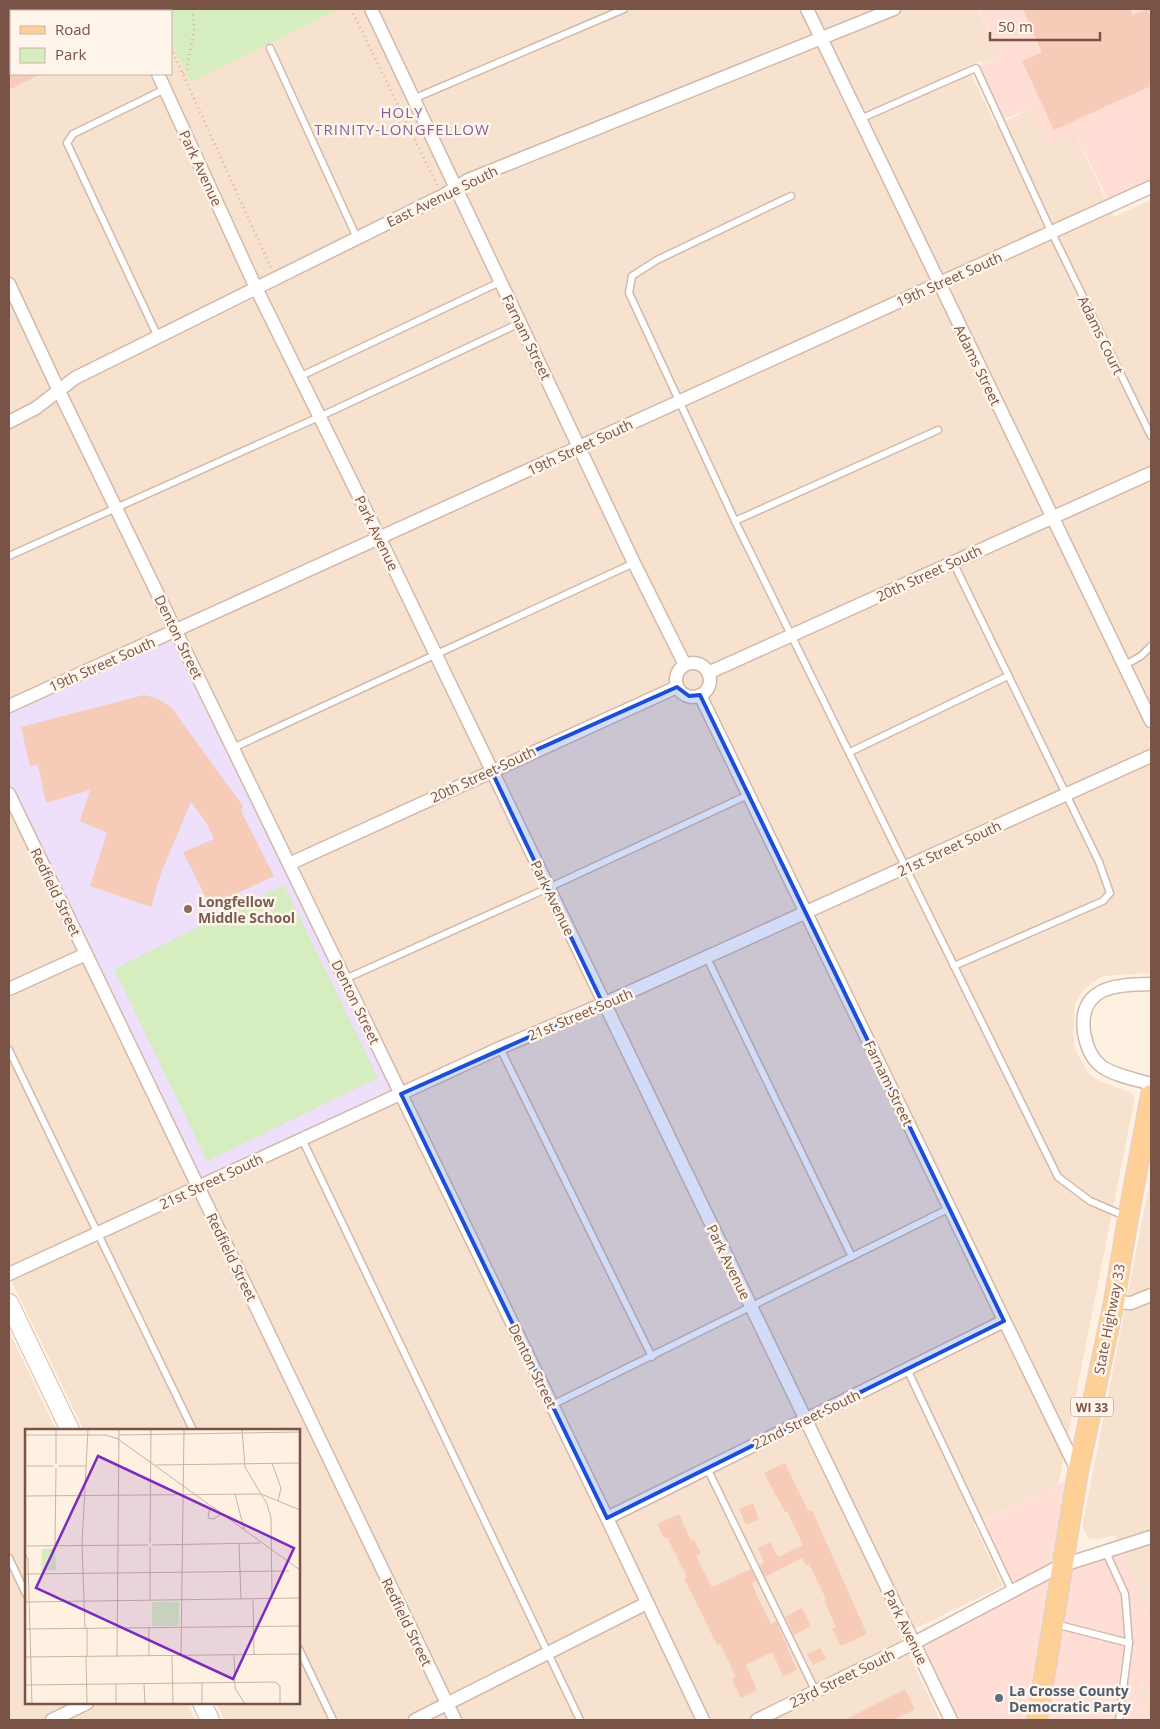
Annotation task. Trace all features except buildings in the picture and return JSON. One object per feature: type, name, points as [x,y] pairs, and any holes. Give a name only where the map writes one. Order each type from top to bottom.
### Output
[{"type":"main road","name":"State Highway 33","points":[[1037,1720],[1060,1566],[1114,1302],[1151,1095]]},
{"type":"street","name":"Farnam Street","points":[[371,9],[634,563],[685,665]]},
{"type":"street","name":"Adams Street","points":[[807,9],[1151,721]]},
{"type":"street","name":"East Avenue South","points":[[9,422],[36,408],[75,378],[442,196],[468,180],[894,9]]},
{"type":"street","name":"Park Avenue","points":[[158,75],[256,288],[380,539],[603,1004],[806,1418],[951,1720]]},
{"type":"street","name":"19th Street South","points":[[9,706],[1151,187]]},
{"type":"street","name":"Denton Street","points":[[9,284],[59,391],[607,1518],[703,1720]]},
{"type":"street","name":"20th Street South","points":[[708,673],[1151,473]]},
{"type":"street","points":[[690,663],[701,665],[708,673],[707,688],[700,695],[689,696],[677,686],[676,676],[685,665],[690,663]]},
{"type":"street","name":"20th Street South","points":[[289,864],[677,686]]},
{"type":"street","name":"Farnam Street","points":[[700,695],[1078,1472]]},
{"type":"street","name":"21st Street South","points":[[9,1274],[500,1048],[707,958],[1151,756]]},
{"type":"street","name":"Redfield Street","points":[[9,794],[455,1720]]},
{"type":"street","points":[[9,989],[86,954]]},
{"type":"street","points":[[1151,984],[1122,985],[1097,993],[1089,1000],[1083,1020],[1089,1049],[1101,1065],[1111,1071],[1151,1084]]},
{"type":"street","points":[[1114,1302],[1131,1303],[1151,1295]]},
{"type":"street","points":[[11,1311],[70,1429]]},
{"type":"street","name":"22nd Street South","points":[[607,1518],[1004,1321]]},
{"type":"street","name":"23rd Street South","points":[[757,1720],[914,1643],[1060,1566],[1105,1550],[1151,1537]]},
{"type":"street","points":[[415,1720],[647,1603]]},
{"type":"street","points":[[52,1720],[82,1704]]},
{"type":"street","points":[[202,1704],[210,1720]]},
{"type":"lane","points":[[413,99],[624,9]]},
{"type":"lane","points":[[270,48],[357,238]]},
{"type":"lane","name":"Adams Court","points":[[860,119],[976,68],[1052,233],[1151,436]]},
{"type":"lane","points":[[158,337],[66,143],[73,134],[165,89]]},
{"type":"lane","points":[[791,196],[657,260],[632,276],[629,293],[678,402],[735,521],[1058,1177],[1090,1201],[1128,1218]]},
{"type":"lane","points":[[299,377],[500,282]]},
{"type":"lane","points":[[9,556],[319,417],[520,323]]},
{"type":"lane","points":[[735,521],[938,430]]},
{"type":"lane","points":[[953,562],[1103,870],[1110,893],[1103,901],[954,966]]},
{"type":"lane","points":[[233,748],[634,563]]},
{"type":"lane","points":[[1124,665],[1141,656],[1151,646]]},
{"type":"lane","points":[[850,752],[1008,676]]},
{"type":"lane","points":[[345,979],[548,888],[748,795]]},
{"type":"lane","points":[[707,958],[852,1257]]},
{"type":"lane","points":[[500,1048],[652,1357]]},
{"type":"lane","points":[[9,1050],[193,1429]]},
{"type":"lane","points":[[302,1139],[580,1720]]},
{"type":"lane","points":[[552,1405],[752,1308],[950,1208]]},
{"type":"lane","points":[[907,1369],[1013,1592]]},
{"type":"lane","points":[[707,1468],[815,1690]]},
{"type":"lane","points":[[1105,1550],[1125,1594],[1129,1644],[1119,1720]]},
{"type":"lane","points":[[9,1558],[25,1592]]},
{"type":"lane","points":[[1052,1623],[1129,1644]]},
{"type":"lane","points":[[300,1651],[333,1720]]},
{"type":"path","points":[[183,73],[187,69],[194,32],[193,9]]},
{"type":"path","points":[[352,9],[442,196]]},
{"type":"path","points":[[172,50],[276,278]]},
{"type":"highlighted area","points":[[677,687],[689,696],[700,695],[1004,1321],[607,1518],[401,1094],[603,1004],[491,770]]},
{"type":"shaded area","name":"HOLY TRINITY-LONGFELLOW","points":[[9,9],[978,9],[1001,55],[982,64],[980,61],[967,66],[996,126],[1031,108],[1075,134],[1114,217],[1151,200],[1151,741],[1148,742],[1151,749],[1151,973],[1104,976],[1093,982],[1082,992],[1075,1004],[1073,1034],[1075,1049],[1089,1074],[1101,1082],[1130,1092],[1134,1096],[1134,1102],[1058,1485],[974,1525],[1003,1586],[900,1636],[940,1720],[225,1720],[217,1704],[300,1704],[300,1429],[84,1429],[9,1276]]},
{"type":"shaded area","points":[[979,9],[1151,9],[1151,187],[1111,205],[1075,134],[1048,146],[1031,108],[1000,121],[976,68],[1001,55]]},
{"type":"shaded area","name":"Longfellow Middle School","points":[[176,631],[401,1094],[198,1187],[9,794],[9,706]]},
{"type":"shaded area","points":[[1151,1176],[1151,1619],[1115,1535],[1096,1539],[1089,1538],[1083,1528],[1083,1522]]},
{"type":"shaded area","points":[[9,1331],[56,1429],[25,1429],[25,1704],[187,1704],[195,1720],[9,1720]]},
{"type":"shaded area","points":[[1078,1472],[1061,1566],[1120,1545],[1151,1619],[1151,1682],[1137,1689],[1150,1720],[951,1720],[914,1643],[1012,1592],[980,1523],[1058,1485]]},
{"type":"shaded area","points":[[1151,1682],[1151,1720],[1150,1720],[1137,1689]]},
{"type":"green space","points":[[339,9],[191,82],[172,44],[172,10],[156,10]]},
{"type":"green space","points":[[284,885],[378,1078],[207,1161],[114,969]]},
{"type":"place","name":"Longfellow Middle School","points":[[188,909]]},
{"type":"place","name":"La Crosse County Democratic Party","points":[[999,1698]]},
{"type":"district","name":"HOLY TRINITY-LONGFELLOW","points":[[402,120]]}]
